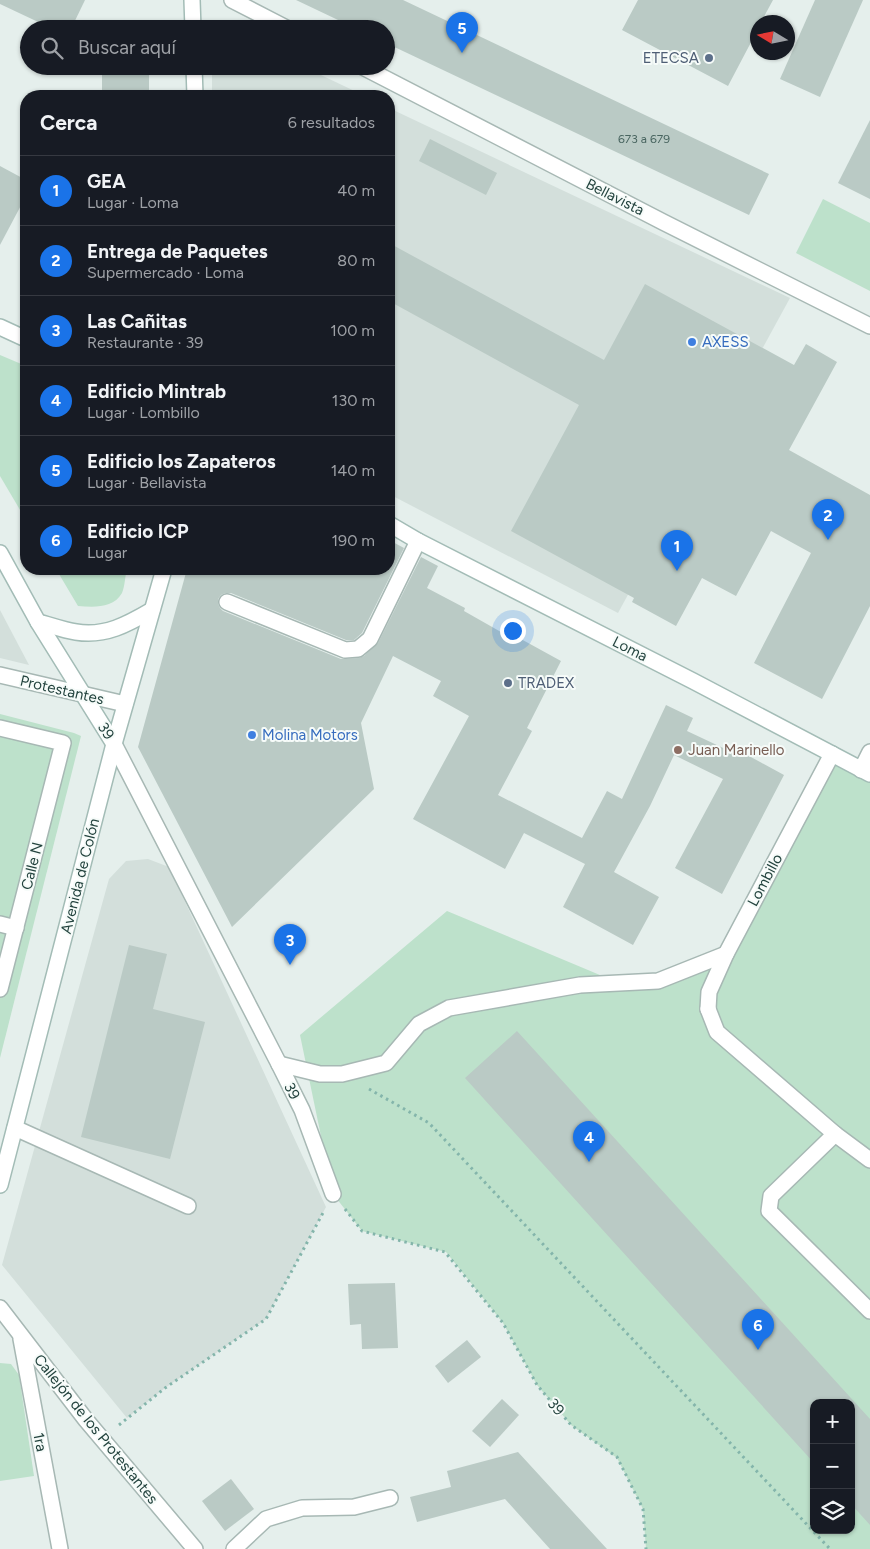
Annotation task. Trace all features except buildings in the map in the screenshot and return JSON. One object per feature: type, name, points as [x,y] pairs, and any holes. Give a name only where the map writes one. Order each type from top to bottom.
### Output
[{"type":"street","points":[[192,0],[193,20]]},
{"type":"street","points":[[232,0],[271,20]]},
{"type":"street","points":[[194,75],[195,90]]},
{"type":"street","name":"Bellavista","points":[[377,75],[870,326]]},
{"type":"street","points":[[0,328],[20,336]]},
{"type":"street","name":"Loma","points":[[395,528],[865,772]]},
{"type":"street","points":[[227,602],[345,650],[358,649],[370,639],[418,541]]},
{"type":"street","name":"39","points":[[0,553],[38,622],[114,744],[302,1110],[333,1194]]},
{"type":"street","name":"Avenida de Colón","points":[[0,1185],[114,744],[162,575]]},
{"type":"street","points":[[38,622],[77,633],[105,632],[127,625],[152,610]]},
{"type":"street","name":"Protestantes","points":[[0,675],[125,704]]},
{"type":"street","name":"Calle N","points":[[0,728],[63,743],[0,989]]},
{"type":"street","points":[[865,772],[870,752]]},
{"type":"street","name":"Lombillo","points":[[832,754],[726,954],[709,992],[708,1009],[717,1032],[835,1134]]},
{"type":"street","points":[[0,924],[16,928]]},
{"type":"street","points":[[279,1064],[320,1074],[342,1074],[386,1063],[420,1024],[449,1008],[580,986],[658,981],[726,954]]},
{"type":"street","points":[[15,1128],[188,1206]]},
{"type":"street","points":[[870,1160],[835,1134],[771,1196],[769,1211],[870,1311]]},
{"type":"street","name":"Callejón de los Protestantes","points":[[0,1308],[86,1420],[195,1549]]},
{"type":"street","name":"1ra","points":[[20,1335],[60,1549]]},
{"type":"street","points":[[234,1549],[266,1519],[284,1513],[302,1508],[354,1508],[390,1498]]},
{"type":"path","points":[[342,1074],[429,1123],[830,1549]]},
{"type":"path","points":[[102,1438],[165,1388],[266,1319],[333,1194]]},
{"type":"path","name":"39","points":[[333,1194],[362,1231],[446,1252],[503,1323],[537,1385],[571,1425],[616,1458],[643,1509],[646,1549]]},
{"type":"shaded area","points":[[212,75],[321,75],[352,90],[212,90]]},
{"type":"shaded area","points":[[395,111],[790,298],[618,613],[395,497]]},
{"type":"shaded area","points":[[0,610],[29,665],[0,658]]},
{"type":"shaded area","points":[[148,859],[169,867],[326,1207],[266,1319],[165,1388],[127,1418],[2,1265],[109,879],[126,861]]},
{"type":"green space","points":[[823,199],[870,223],[870,291],[796,253]]},
{"type":"green space","points":[[0,355],[20,363],[20,510],[0,476]]},
{"type":"green space","points":[[60,575],[126,575],[122,593],[113,602],[102,606],[78,606]]},
{"type":"green space","points":[[0,714],[81,736],[0,1058]]},
{"type":"green space","points":[[832,754],[870,774],[870,1549],[646,1549],[643,1509],[617,1458],[571,1425],[537,1385],[503,1323],[446,1252],[362,1231],[333,1194],[300,1035],[447,911],[619,983],[658,981],[726,954]]},
{"type":"green space","points":[[0,1363],[11,1364],[19,1375],[34,1476],[0,1481]]},
{"type":"place","name":"Edificio los Zapateros","points":[[462,53]]},
{"type":"place","name":"ETECSA","points":[[709,58]]},
{"type":"place","name":"AXESS","points":[[692,342]]},
{"type":"place","name":"Entrega de Paquetes","points":[[828,540]]},
{"type":"place","name":"GEA","points":[[677,571]]},
{"type":"place","name":"TRADEX","points":[[508,683]]},
{"type":"place","name":"Molina Motors","points":[[252,735]]},
{"type":"place","name":"Juan Marinello","points":[[678,750]]},
{"type":"place","name":"Las Cañitas","points":[[290,965]]},
{"type":"place","name":"Edificio Mintrab","points":[[589,1162]]},
{"type":"place","name":"Edificio ICP","points":[[758,1350]]}]
